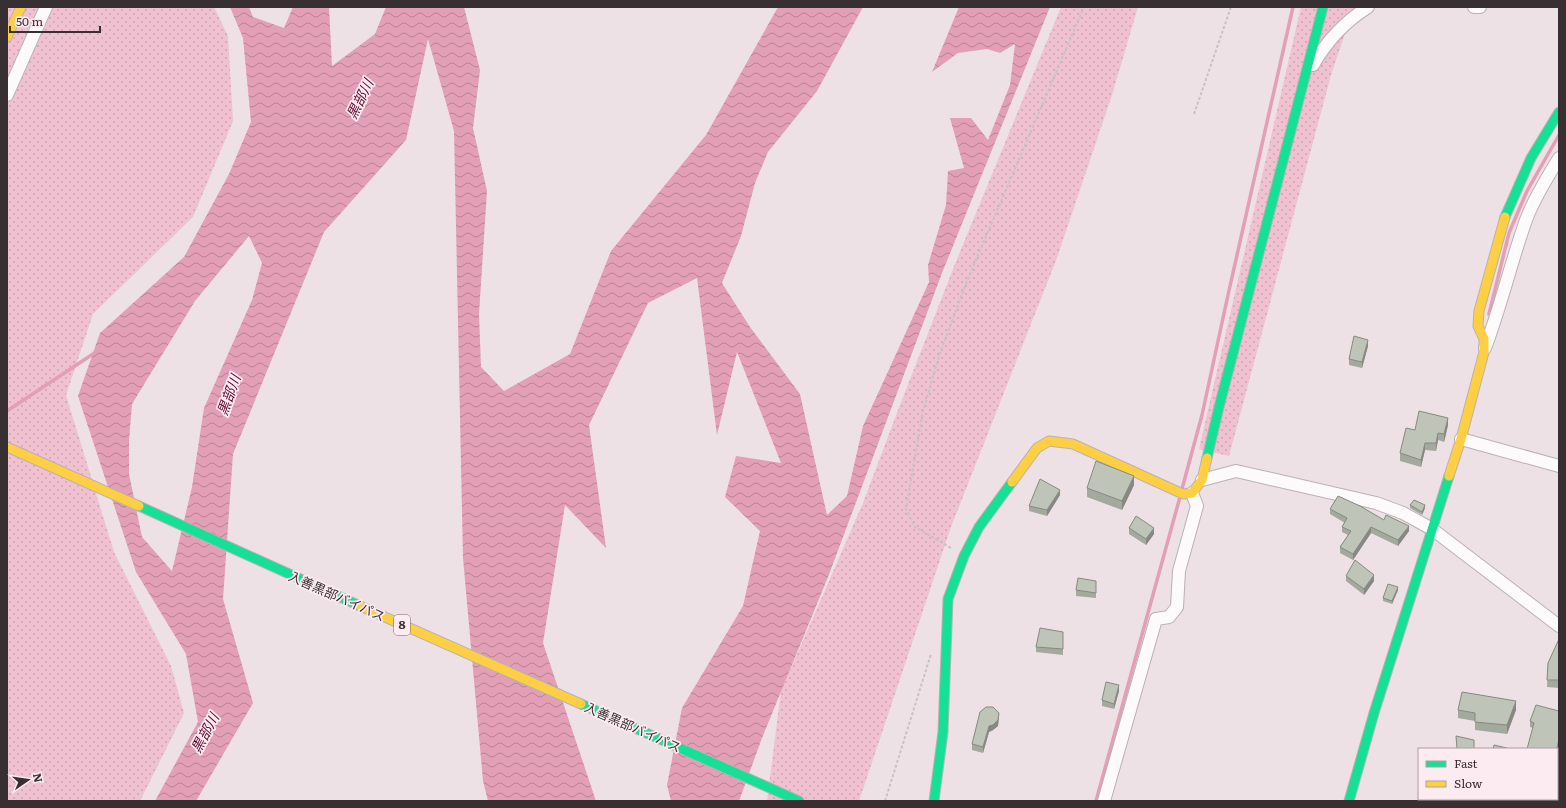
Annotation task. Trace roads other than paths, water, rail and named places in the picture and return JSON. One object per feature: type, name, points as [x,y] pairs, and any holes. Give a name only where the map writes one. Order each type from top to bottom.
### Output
[{"type":"main road","points":[[7,37],[21,7]]},
{"type":"main road","points":[[934,801],[943,732],[948,599],[964,556],[979,527],[1037,448],[1049,441],[1073,444],[1183,494],[1192,493],[1202,480],[1219,407],[1323,7]]},
{"type":"main road","points":[[1349,801],[1374,713],[1461,439],[1484,352],[1484,339],[1478,326],[1479,311],[1505,218],[1531,158],[1559,112]]},
{"type":"main road","name":"入善黒部バイパス","points":[[7,447],[448,646],[799,801]]},
{"type":"street","points":[[7,95],[46,7]]},
{"type":"street","points":[[1305,78],[1320,52],[1339,30],[1368,7]]},
{"type":"street","points":[[1474,7],[1480,7]]},
{"type":"street","points":[[1484,352],[1496,319],[1527,219],[1544,182],[1559,158]]},
{"type":"street","points":[[1461,439],[1559,466]]},
{"type":"street","points":[[1202,480],[1236,471],[1376,502],[1403,513],[1432,529],[1559,626]]},
{"type":"street","points":[[1104,801],[1156,619],[1169,617],[1178,607],[1179,571],[1197,506],[1192,493]]},
{"type":"water","name":"黒部川","points":[[230,7],[249,7],[253,17],[284,28],[293,7],[329,7],[332,66],[375,34],[386,7],[464,7],[480,70],[473,128],[487,191],[479,314],[481,367],[504,391],[570,354],[611,251],[706,135],[778,7],[863,7],[817,91],[768,152],[755,183],[741,236],[722,283],[750,327],[800,394],[827,515],[847,496],[863,426],[929,282],[928,265],[946,205],[948,171],[964,168],[950,118],[971,118],[988,140],[1010,85],[1015,44],[1000,53],[987,49],[958,53],[932,72],[959,7],[1050,7],[942,273],[828,577],[762,738],[739,801],[671,801],[667,785],[682,708],[743,606],[760,531],[725,497],[736,456],[781,463],[737,352],[717,435],[697,278],[648,303],[589,425],[606,548],[565,505],[543,643],[596,801],[488,801],[483,781],[463,558],[454,131],[428,39],[406,140],[324,232],[233,454],[223,599],[253,703],[196,801],[155,801],[198,722],[186,654],[136,572],[78,396],[100,333],[184,257],[229,174],[251,122],[243,38]],"holes":[[[249,236],[262,263],[252,300],[204,408],[192,487],[172,571],[142,537],[129,474],[129,441],[132,404],[195,301]]]},
{"type":"waterway","points":[[1182,489],[1202,415],[1293,7]]},
{"type":"waterway","points":[[1489,314],[1509,233],[1527,191],[1559,135]]},
{"type":"waterway","points":[[7,411],[96,352]]},
{"type":"waterway","points":[[1096,801],[1180,497]]}]
